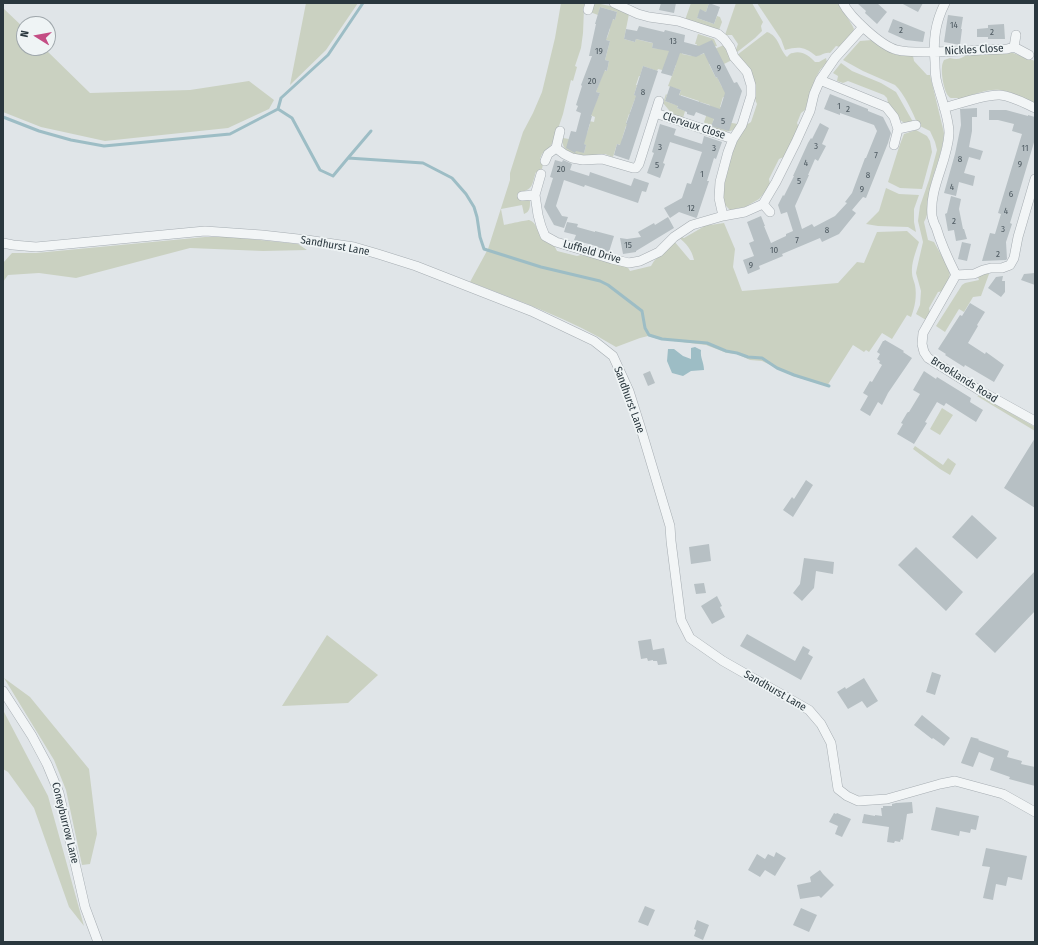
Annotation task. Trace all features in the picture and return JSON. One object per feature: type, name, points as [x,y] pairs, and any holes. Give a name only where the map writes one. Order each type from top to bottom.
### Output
[{"type":"street","points":[[614,3],[648,17],[678,22],[718,34],[724,39],[730,47],[734,57],[747,72],[751,85],[751,96],[742,125],[733,139],[728,152],[720,182],[720,198],[723,216]]},
{"type":"street","name":"Nickles Close","points":[[842,3],[863,27],[884,45],[897,50],[934,52],[1007,49],[1014,47],[1029,55]]},
{"type":"street","points":[[945,3],[935,28],[934,52],[936,80],[949,130],[948,143],[932,203],[932,217],[941,243],[956,275],[974,274],[983,270],[1002,268],[1010,265],[1014,258],[1018,237],[1035,178]]},
{"type":"street","points":[[770,212],[763,204],[796,142],[810,111],[814,94],[820,80],[836,58],[863,27]]},
{"type":"street","name":"Nickles Close","points":[[1014,47],[1016,35]]},
{"type":"street","points":[[820,80],[886,107],[894,117],[898,129],[894,145]]},
{"type":"street","points":[[944,108],[984,97],[999,95],[1013,98],[1035,108]]},
{"type":"street","name":"Clervaux Close","points":[[556,148],[572,158],[583,160],[602,159],[634,168],[639,164],[659,102]]},
{"type":"street","name":"Clervaux Close","points":[[655,113],[733,139]]},
{"type":"street","points":[[898,129],[916,125]]},
{"type":"street","points":[[545,161],[548,154],[556,148],[560,131]]},
{"type":"street","name":"Luffield Drive","points":[[541,174],[535,194],[538,215],[545,236],[556,242],[629,263],[640,262],[659,252],[674,237],[692,225],[723,216],[745,212],[763,204]]},
{"type":"street","points":[[522,196],[535,194]]},
{"type":"street","name":"Sandhurst Lane","points":[[3,243],[36,247],[205,231],[262,235],[354,247],[416,266],[531,311],[594,341],[613,356],[628,391],[641,429],[670,526],[681,620],[690,638],[723,661],[809,710],[821,724],[831,743],[838,788],[847,796],[858,800],[887,799],[955,781],[1003,794],[1035,812]]},
{"type":"street","name":"Brooklands Road","points":[[956,275],[923,333],[922,344],[924,352],[928,358],[1035,422]]},
{"type":"street","name":"Coneyburrow Lane","points":[[3,691],[48,764],[59,793],[85,907],[98,942]]},
{"type":"green space","points":[[306,3],[358,3],[326,50],[290,85]]},
{"type":"green space","points":[[561,3],[585,3],[583,9],[583,33],[581,48],[575,66],[577,67],[573,81],[571,80],[563,114],[554,141],[542,154],[540,159],[544,160],[541,173],[536,172],[530,187],[521,192],[527,200],[530,201],[529,211],[524,214],[522,205],[501,209],[504,225],[529,220],[532,221],[542,239],[554,245],[557,251],[627,266],[630,271],[651,266],[674,241],[690,260],[694,260],[688,247],[678,237],[684,238],[710,221],[710,225],[724,223],[735,249],[733,267],[742,291],[838,283],[857,262],[864,263],[877,232],[907,231],[919,242],[912,265],[912,276],[916,289],[914,309],[911,317],[907,315],[892,339],[882,333],[869,352],[866,350],[864,352],[853,345],[827,386],[793,376],[762,361],[750,360],[737,354],[727,353],[706,345],[658,339],[648,336],[616,347],[563,319],[470,282],[488,249],[510,180],[510,173],[523,132],[542,92],[555,38]]},
{"type":"green space","points":[[596,3],[610,6],[629,14],[624,39],[635,42],[636,39],[652,43],[654,38],[652,48],[660,49],[685,43],[682,54],[692,56],[697,44],[695,44],[698,34],[714,39],[717,46],[696,48],[700,55],[724,45],[732,60],[724,64],[709,64],[716,78],[726,73],[718,79],[722,87],[731,83],[734,100],[723,97],[720,107],[730,110],[714,118],[712,125],[732,123],[738,124],[735,128],[727,132],[706,125],[704,122],[710,105],[700,102],[696,112],[699,101],[681,95],[677,108],[685,111],[683,118],[673,115],[663,103],[666,94],[665,101],[676,105],[681,90],[668,86],[676,65],[662,70],[658,69],[657,71],[643,66],[634,95],[648,100],[647,103],[635,99],[630,112],[639,116],[629,114],[626,123],[635,128],[626,126],[622,139],[631,142],[621,145],[617,144],[613,157],[605,154],[580,156],[568,152],[563,146],[563,138],[569,139],[584,153],[586,145],[580,143],[587,133],[590,124],[583,122],[584,120],[594,122],[595,117],[590,115],[600,93],[596,92],[603,73],[597,68],[607,71],[609,61],[605,60],[610,41],[596,37],[597,35],[607,38],[610,29],[609,18],[615,20],[617,12],[600,7],[598,15],[590,12]]},
{"type":"green space","points":[[691,3],[709,3],[706,12],[701,10],[697,18],[714,24],[717,16],[720,17],[722,22],[719,30],[685,20]]},
{"type":"green space","points":[[736,3],[752,3],[763,22],[761,26],[762,31],[736,53],[738,44],[732,35],[725,35]]},
{"type":"green space","points":[[757,3],[839,3],[854,29],[852,34],[840,47],[836,46],[830,53],[816,56],[802,48],[785,50],[781,39]]},
{"type":"green space","points":[[3,8],[16,20],[16,56],[52,56],[90,93],[190,90],[249,81],[274,100],[269,109],[228,128],[105,141],[41,127],[3,112]]},
{"type":"green space","points":[[767,32],[774,36],[787,57],[791,53],[799,52],[808,56],[815,62],[819,62],[826,58],[827,62],[815,79],[805,110],[801,113],[797,123],[799,128],[784,157],[779,159],[769,179],[769,187],[759,199],[745,207],[730,210],[725,205],[723,198],[723,184],[735,145],[746,125],[751,122],[757,104],[753,76],[737,55]]},
{"type":"green space","points":[[872,40],[882,48],[891,52],[900,55],[913,56],[914,61],[927,75],[930,75],[944,133],[942,148],[930,186],[928,212],[924,222],[928,240],[934,242],[950,271],[949,282],[944,291],[938,292],[929,308],[930,313],[926,320],[916,314],[920,305],[921,291],[916,273],[923,242],[918,221],[920,206],[937,150],[930,131],[918,125],[905,98],[895,85],[863,71],[843,60],[860,41]]},
{"type":"green space","points":[[1013,53],[1035,61],[1035,103],[1000,90],[985,91],[958,100],[958,98],[951,98],[946,93],[942,74],[942,65],[944,60],[950,58],[959,59],[967,54]]},
{"type":"green space","points":[[841,63],[852,71],[881,83],[896,92],[913,122],[906,124],[900,120],[884,95],[848,81],[843,83],[837,81],[838,76],[833,73]]},
{"type":"green space","points":[[916,130],[927,136],[930,141],[932,152],[922,189],[900,188],[888,182],[904,134]]},
{"type":"green space","points":[[886,188],[899,194],[919,195],[914,209],[916,232],[908,227],[866,224],[879,211]]},
{"type":"green space","points":[[205,237],[231,237],[298,244],[307,250],[263,251],[190,248],[76,278],[39,273],[8,275],[3,282],[3,263],[12,253],[36,253]]},
{"type":"green space","points":[[988,272],[989,274],[981,296],[973,297],[964,312],[959,309],[945,332],[936,326],[962,285],[979,280],[978,277]]},
{"type":"green space","points":[[980,395],[1035,427],[1035,431],[977,396]]},
{"type":"green space","points":[[942,408],[953,415],[940,435],[930,429]]},
{"type":"green space","points":[[915,446],[943,465],[948,458],[956,464],[950,475],[913,449]]},
{"type":"green space","points":[[327,635],[378,675],[348,703],[282,706]]},
{"type":"green space","points":[[4,678],[30,697],[89,769],[97,834],[90,864],[82,865],[66,790],[54,760]]},
{"type":"green space","points":[[3,710],[48,796],[84,926],[69,907],[34,808],[8,772],[3,769]]},
{"type":"water","points":[[695,347],[701,350],[704,370],[691,371],[683,376],[672,373],[667,361],[668,349],[674,349],[683,356],[691,359],[691,348]]},
{"type":"building","points":[[661,3],[676,3],[674,13],[659,10]]},
{"type":"building","points":[[709,3],[720,7],[714,24],[697,18],[700,9],[706,12]]},
{"type":"building","points":[[857,3],[877,3],[887,12],[877,24]]},
{"type":"building","points":[[901,3],[923,3],[918,12]]},
{"type":"building","points":[[600,7],[617,12],[606,40],[610,41],[605,60],[609,61],[607,71],[605,70],[596,92],[600,93],[591,116],[584,144],[586,145],[584,153],[576,151],[575,153],[566,148],[571,131],[576,132],[581,113],[576,111],[578,106],[576,105],[582,86],[581,85],[592,56],[589,56]]},
{"type":"building","points":[[948,15],[963,17],[960,45],[944,42]]},
{"type":"building","points":[[893,19],[925,32],[923,42],[906,40],[888,32]]},
{"type":"building","points":[[1004,24],[1005,39],[988,39],[988,37],[977,37],[977,29],[988,28],[988,25]]},
{"type":"building","points":[[639,26],[685,35],[684,42],[699,46],[712,40],[734,83],[737,82],[742,91],[729,131],[711,126],[714,119],[696,112],[694,116],[687,114],[687,112],[677,108],[678,106],[665,101],[670,86],[681,90],[679,95],[720,109],[725,93],[704,53],[696,57],[680,53],[672,76],[661,73],[669,51],[652,48],[653,43],[636,39],[635,42],[624,39],[626,29],[637,31]]},
{"type":"building","points":[[643,66],[658,71],[629,160],[614,155],[617,144],[620,145],[627,124],[636,96],[634,95]]},
{"type":"building","points":[[830,94],[868,109],[868,111],[883,117],[891,133],[866,198],[863,197],[852,210],[856,213],[839,234],[822,242],[820,238],[782,254],[783,256],[759,266],[760,269],[748,274],[743,260],[754,256],[749,243],[754,241],[747,222],[761,216],[771,243],[793,231],[787,212],[781,214],[778,205],[794,176],[808,143],[811,138],[812,139],[820,123],[829,128],[822,144],[826,146],[818,161],[815,159],[795,206],[802,229],[812,224],[814,227],[835,216],[847,203],[845,202],[852,193],[877,131],[874,125],[824,109]]},
{"type":"building","points":[[977,108],[977,117],[972,117],[972,131],[969,147],[983,151],[980,160],[969,157],[964,173],[975,176],[973,186],[959,182],[956,196],[944,193],[955,154],[961,125],[960,109]]},
{"type":"building","points":[[989,110],[1006,110],[1035,117],[1035,139],[1010,223],[1012,224],[1006,242],[1007,259],[982,261],[990,233],[995,234],[1001,214],[998,213],[1022,134],[1012,131],[1014,124],[998,120],[989,120]]},
{"type":"building","points":[[660,124],[676,129],[674,135],[702,144],[704,136],[722,142],[716,159],[714,158],[707,181],[709,181],[696,218],[679,212],[670,218],[664,208],[682,198],[687,183],[691,184],[702,152],[670,142],[660,178],[647,173],[654,153],[652,152]]},
{"type":"building","points":[[555,160],[562,162],[563,160],[572,164],[570,170],[589,176],[590,172],[631,186],[634,178],[649,183],[646,192],[642,191],[638,203],[585,185],[584,187],[564,180],[556,206],[562,216],[568,217],[564,228],[554,225],[544,207],[553,178],[550,177]]},
{"type":"building","points":[[951,196],[961,199],[959,209],[963,229],[967,239],[956,241],[954,230],[948,231],[945,214],[947,213]]},
{"type":"building","points":[[668,217],[674,228],[636,252],[623,254],[620,238],[627,239],[641,237],[638,232],[654,223],[655,225]]},
{"type":"building","points":[[567,222],[578,224],[577,227],[614,236],[609,252],[596,246],[574,240],[576,235],[564,232]]},
{"type":"building","points":[[962,242],[971,244],[967,261],[958,259]]},
{"type":"building","points":[[1035,273],[1035,285],[1021,280],[1024,274]]},
{"type":"building","points":[[1003,276],[1002,281],[1005,281],[1005,292],[1001,297],[988,288],[996,277]]},
{"type":"building","points":[[970,303],[985,312],[968,343],[985,354],[986,352],[1004,365],[994,382],[965,365],[964,367],[938,349],[960,315],[962,316]]},
{"type":"building","points":[[885,340],[904,351],[903,352],[912,358],[888,393],[882,405],[878,402],[870,416],[860,410],[868,396],[863,393],[870,381],[872,382],[882,365],[877,359],[880,354],[877,352]]},
{"type":"building","points":[[650,371],[655,383],[648,386],[643,374]]},
{"type":"building","points":[[924,371],[936,379],[937,377],[971,398],[970,402],[983,410],[976,422],[946,403],[944,406],[937,402],[925,422],[927,423],[914,444],[897,434],[903,424],[901,423],[920,394],[913,390]]},
{"type":"building","points":[[1035,438],[1035,508],[1004,488]]},
{"type":"building","points":[[806,480],[813,485],[793,517],[783,510],[792,497],[794,499]]},
{"type":"building","points":[[972,515],[997,538],[977,559],[952,537]]},
{"type":"building","points":[[709,544],[711,561],[691,564],[689,547]]},
{"type":"building","points":[[916,547],[963,592],[946,611],[898,565]]},
{"type":"building","points":[[804,558],[834,562],[833,574],[816,571],[814,588],[802,601],[793,593],[800,584]]},
{"type":"building","points":[[1035,571],[1035,611],[995,653],[975,634]]},
{"type":"building","points":[[704,583],[706,593],[696,594],[694,584]]},
{"type":"building","points":[[717,596],[725,617],[712,624],[701,606]]},
{"type":"building","points":[[747,634],[795,661],[803,646],[810,650],[808,654],[813,657],[801,680],[740,646]]},
{"type":"building","points":[[651,639],[653,650],[664,648],[667,664],[658,665],[657,661],[648,661],[647,658],[641,659],[638,641]]},
{"type":"building","points":[[932,672],[941,675],[935,695],[926,692]]},
{"type":"building","points":[[864,678],[878,701],[867,708],[862,701],[848,709],[837,692],[845,687],[846,689]]},
{"type":"building","points":[[922,715],[950,738],[944,746],[914,725]]},
{"type":"building","points":[[971,737],[1009,751],[1007,757],[1022,761],[1021,764],[1035,767],[1035,786],[1009,779],[1010,777],[990,770],[994,758],[979,752],[973,767],[961,763]]},
{"type":"building","points":[[912,802],[913,813],[907,814],[903,840],[901,839],[900,842],[887,842],[889,827],[862,823],[864,814],[882,816],[881,808],[883,808],[883,806],[892,806],[892,804],[896,803]]},
{"type":"building","points":[[936,807],[979,816],[976,830],[971,829],[970,833],[960,831],[959,836],[931,830]]},
{"type":"building","points":[[834,813],[851,819],[842,837],[835,834],[838,826],[829,822]]},
{"type":"building","points":[[986,848],[1027,856],[1022,880],[1008,877],[1006,886],[996,884],[993,900],[983,898],[990,867],[982,866]]},
{"type":"building","points":[[776,852],[786,858],[775,876],[765,870],[760,877],[748,870],[757,854],[765,859],[768,854],[774,857]]},
{"type":"building","points":[[820,870],[834,885],[821,898],[819,896],[800,899],[797,885],[811,882],[810,877]]},
{"type":"building","points":[[645,906],[655,910],[648,926],[638,922]]},
{"type":"building","points":[[801,908],[817,915],[809,932],[793,925]]},
{"type":"building","points":[[697,920],[709,925],[703,940],[694,936],[696,930],[694,929]]},
{"type":"waterway","points":[[3,117],[39,131],[71,140],[104,146],[230,134],[278,109],[281,98],[328,55],[363,3]]},
{"type":"waterway","points":[[278,109],[292,118],[320,170],[333,176],[348,158],[423,163],[452,178],[466,194],[474,207],[484,249],[541,267],[600,281],[608,285],[642,311],[645,328],[649,335],[662,339],[707,343],[726,351],[748,357],[762,358],[777,368],[829,386]]},
{"type":"waterway","points":[[348,158],[371,131]]}]
